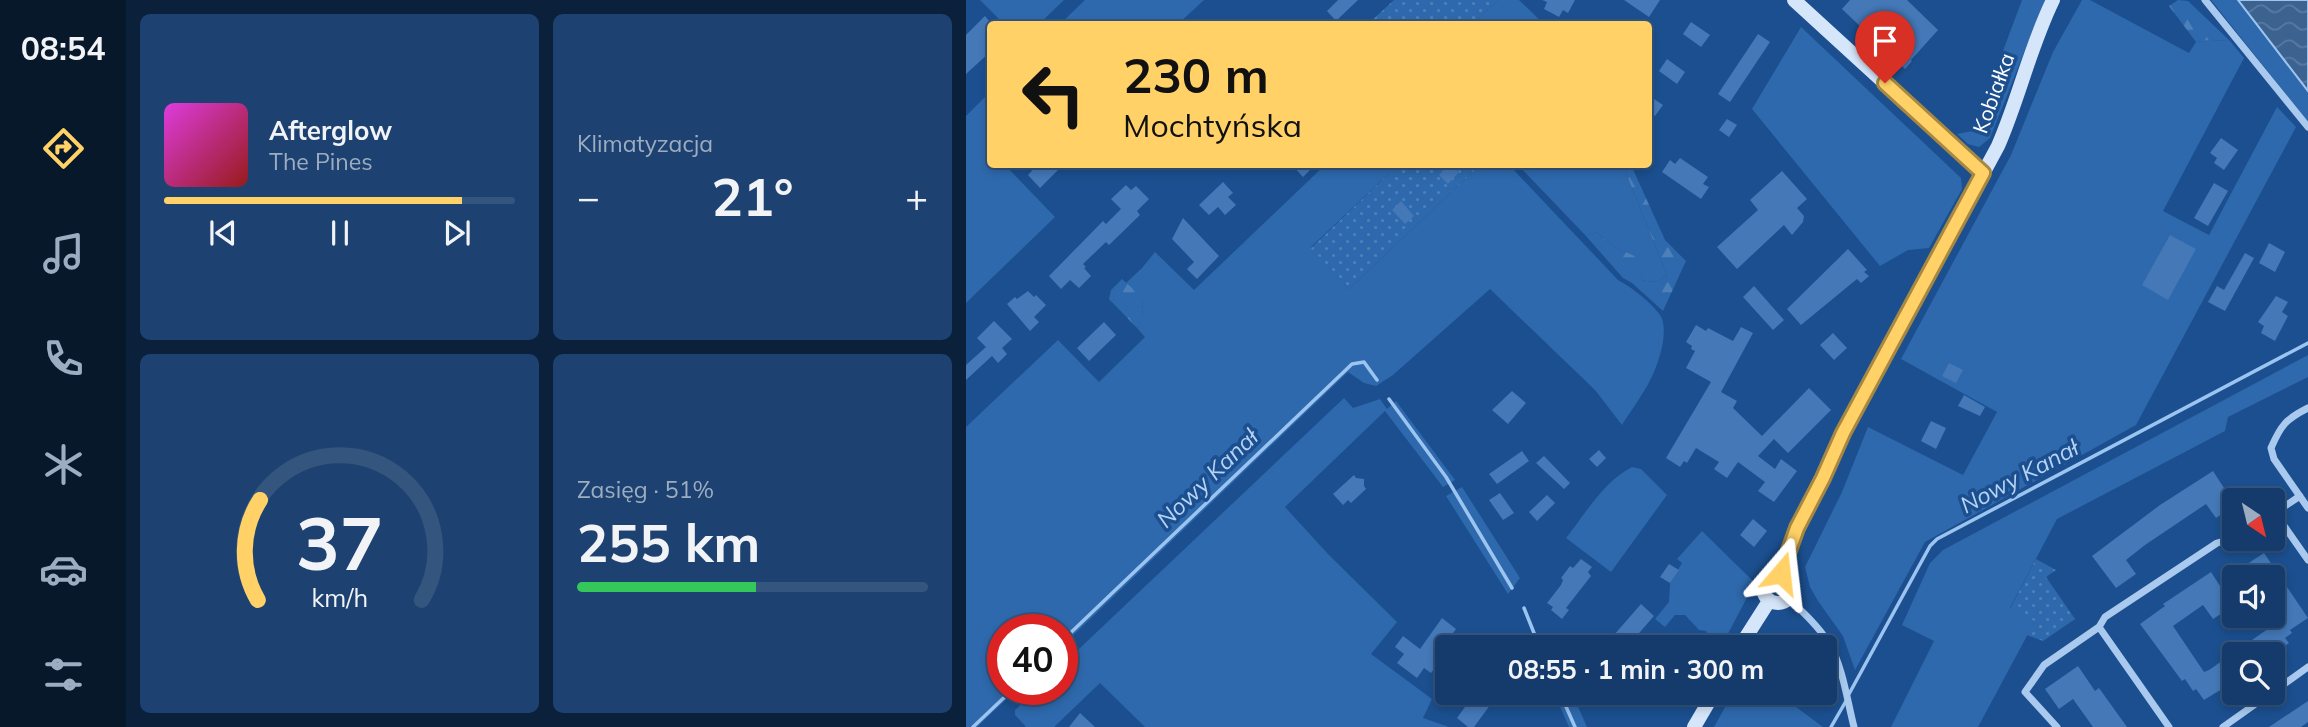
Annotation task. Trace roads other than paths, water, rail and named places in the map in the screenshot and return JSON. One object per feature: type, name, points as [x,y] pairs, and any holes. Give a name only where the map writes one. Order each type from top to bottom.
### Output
[{"type":"street","points":[[1794,0],[1983,173]]},
{"type":"street","name":"Kobiałka","points":[[1781,573],[1797,528],[1843,433],[2005,129],[2032,47],[2053,0]]},
{"type":"street","points":[[2205,0],[2308,128]]},
{"type":"street","points":[[2308,408],[2284,424],[2271,448],[2274,458],[2308,508]]},
{"type":"street","points":[[2286,506],[2300,496]]},
{"type":"street","points":[[2286,530],[2308,560]]},
{"type":"street","points":[[2057,727],[2025,692],[2044,665],[2099,626],[2105,617],[2222,542]]},
{"type":"street","points":[[1775,573],[1781,573],[1790,580],[1793,591],[1788,598],[1781,603],[1769,601],[1763,591],[1765,580],[1775,573]]},
{"type":"street","points":[[1788,598],[1828,641],[1854,727]]},
{"type":"street","points":[[1747,635],[1769,601]]},
{"type":"street","points":[[2099,626],[2169,727]]},
{"type":"street","points":[[2285,683],[2308,667]]},
{"type":"street","points":[[1694,727],[1707,705]]},
{"type":"street","points":[[2222,727],[2253,705]]},
{"type":"water","points":[[2238,0],[2308,0],[2308,91]]},
{"type":"waterway","name":"Nowy Kanał","points":[[1849,694],[1930,546],[1937,539],[2308,343]]},
{"type":"waterway","name":"Nowy Kanał","points":[[1078,626],[1352,364],[1364,362],[1377,380]]},
{"type":"waterway","name":"Nowy Kanał","points":[[1389,399],[1446,477],[1512,588]]},
{"type":"waterway","name":"Nowy Kanał","points":[[1524,608],[1535,635]]},
{"type":"waterway","name":"Nowy Kanał","points":[[1831,727],[1846,701]]},
{"type":"waterway","name":"Nowy Kanał","points":[[973,727],[996,705]]},
{"type":"waterway","name":"Nowy Kanał","points":[[1565,705],[1575,727]]}]
